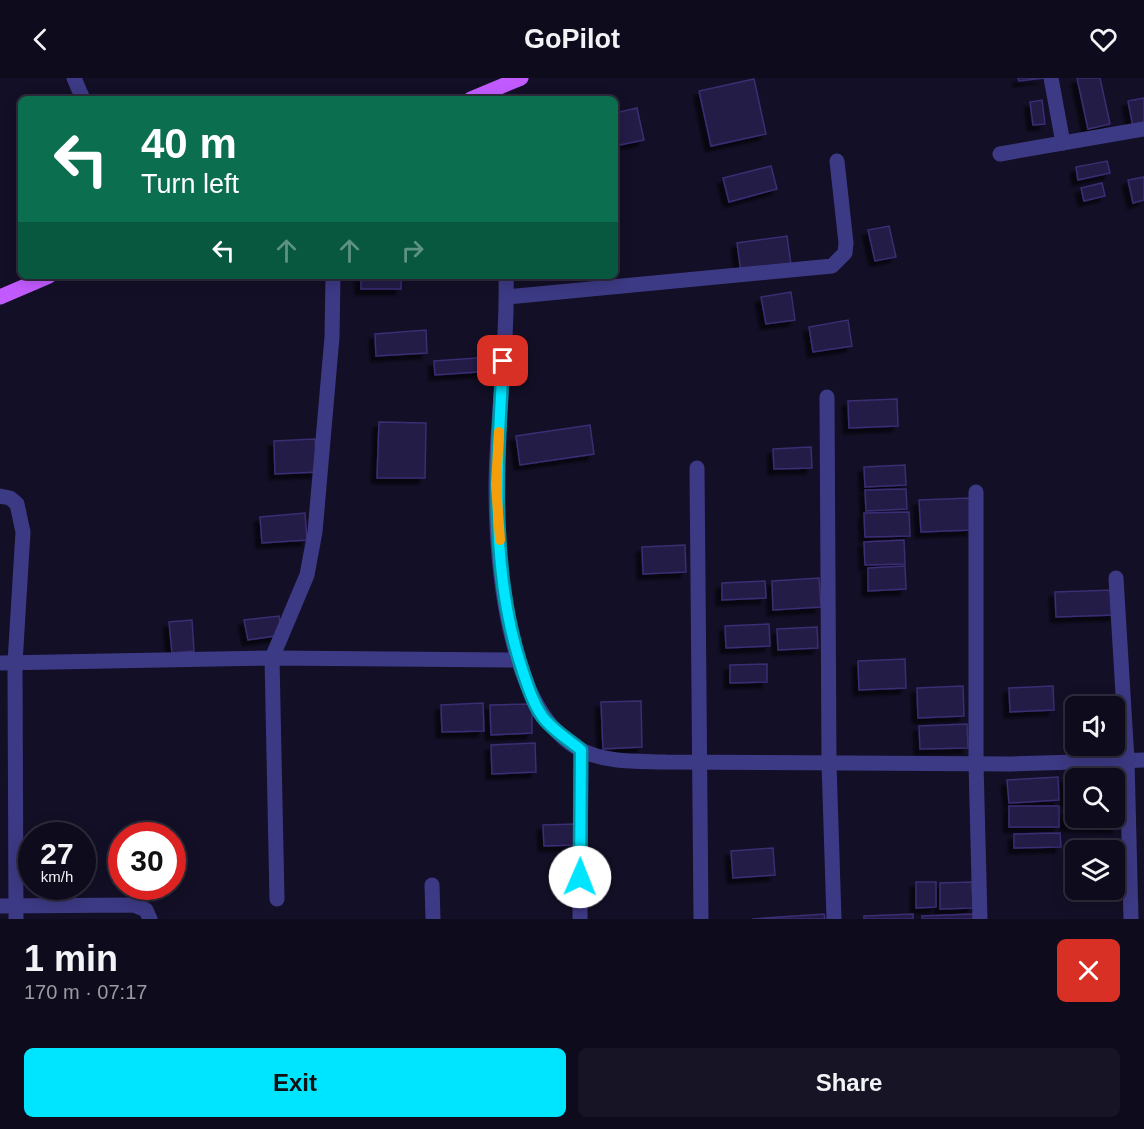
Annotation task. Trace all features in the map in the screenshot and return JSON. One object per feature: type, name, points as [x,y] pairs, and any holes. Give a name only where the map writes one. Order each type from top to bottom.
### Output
[{"type":"main road","points":[[491,95],[521,78]]},
{"type":"main road","points":[[0,297],[42,279]]},
{"type":"street","points":[[74,78],[82,96]]},
{"type":"street","points":[[1051,78],[1063,143]]},
{"type":"street","points":[[1000,154],[1144,129]]},
{"type":"street","points":[[507,297],[832,266],[845,253],[846,243],[837,161]]},
{"type":"street","points":[[277,899],[272,658],[307,575],[315,532],[332,337],[333,279]]},
{"type":"street","points":[[506,279],[496,485],[501,567],[508,622],[530,691],[545,720],[581,750],[619,760],[699,762],[976,763],[1144,760]]},
{"type":"street","points":[[827,397],[829,763],[834,919]]},
{"type":"street","points":[[697,468],[701,919]]},
{"type":"street","points":[[976,492],[976,763],[980,919]]},
{"type":"street","points":[[0,496],[10,498],[17,504],[23,532],[7,663],[16,912]]},
{"type":"street","points":[[1116,578],[1127,760],[1131,919]]},
{"type":"street","points":[[7,663],[272,658],[519,660]]},
{"type":"street","points":[[580,919],[581,750]]},
{"type":"street","points":[[432,885],[433,919]]},
{"type":"street","points":[[0,906],[16,912],[134,905],[146,910],[150,919]]},
{"type":"building","points":[[1018,78],[1045,78],[1019,81]]},
{"type":"building","points":[[1077,78],[1100,78],[1110,124],[1088,129]]},
{"type":"building","points":[[754,79],[766,134],[711,146],[699,91]]},
{"type":"building","points":[[1144,98],[1144,125],[1133,127],[1128,101]]},
{"type":"building","points":[[1042,100],[1045,124],[1033,125],[1030,102]]},
{"type":"building","points":[[637,108],[644,140],[618,145],[618,112]]},
{"type":"building","points":[[1107,161],[1110,173],[1078,180],[1076,167]]},
{"type":"building","points":[[771,166],[777,189],[729,202],[723,178]]},
{"type":"building","points":[[1144,177],[1144,200],[1133,203],[1128,180]]},
{"type":"building","points":[[1102,183],[1105,196],[1084,201],[1081,188]]},
{"type":"building","points":[[889,226],[896,257],[875,261],[868,230]]},
{"type":"building","points":[[787,236],[791,265],[741,272],[737,243]]},
{"type":"building","points":[[361,279],[401,279],[401,289],[361,289]]},
{"type":"building","points":[[791,292],[795,320],[766,324],[761,297]]},
{"type":"building","points":[[848,320],[852,346],[813,352],[809,327]]},
{"type":"building","points":[[426,330],[427,353],[376,356],[375,334]]},
{"type":"building","points":[[491,357],[492,371],[435,375],[434,361]]},
{"type":"building","points":[[897,399],[898,426],[849,428],[848,401]]},
{"type":"building","points":[[379,422],[426,423],[425,478],[377,478]]},
{"type":"building","points":[[590,425],[594,454],[520,465],[516,436]]},
{"type":"building","points":[[315,439],[317,472],[275,474],[274,441]]},
{"type":"building","points":[[811,447],[812,468],[774,469],[773,449]]},
{"type":"building","points":[[905,465],[906,485],[865,487],[864,467]]},
{"type":"building","points":[[906,489],[907,509],[866,511],[865,490]]},
{"type":"building","points":[[971,498],[972,530],[921,532],[919,500]]},
{"type":"building","points":[[909,512],[910,536],[865,537],[864,513]]},
{"type":"building","points":[[305,513],[307,540],[262,543],[260,517]]},
{"type":"building","points":[[904,540],[905,564],[865,565],[864,542]]},
{"type":"building","points":[[685,545],[686,572],[643,574],[642,547]]},
{"type":"building","points":[[905,566],[906,589],[868,591],[868,568]]},
{"type":"building","points":[[819,578],[821,607],[773,610],[772,581]]},
{"type":"building","points":[[765,581],[766,598],[722,600],[722,583]]},
{"type":"building","points":[[1114,590],[1115,615],[1056,617],[1055,592]]},
{"type":"building","points":[[279,616],[282,635],[248,640],[244,620]]},
{"type":"building","points":[[192,620],[194,651],[172,653],[169,622]]},
{"type":"building","points":[[769,624],[770,646],[726,648],[725,626]]},
{"type":"building","points":[[817,627],[818,648],[778,650],[777,629]]},
{"type":"building","points":[[905,659],[906,688],[859,690],[858,661]]},
{"type":"building","points":[[767,664],[767,682],[730,683],[730,665]]},
{"type":"building","points":[[963,686],[964,716],[918,718],[917,688]]},
{"type":"building","points":[[1053,686],[1054,710],[1010,712],[1009,688]]},
{"type":"building","points":[[641,701],[642,747],[603,749],[601,702]]},
{"type":"building","points":[[483,703],[484,731],[442,732],[441,705]]},
{"type":"building","points":[[532,704],[532,733],[491,735],[490,705]]},
{"type":"building","points":[[967,724],[968,748],[920,749],[919,726]]},
{"type":"building","points":[[535,743],[536,772],[492,774],[491,745]]},
{"type":"building","points":[[1058,777],[1059,800],[1009,803],[1007,780]]},
{"type":"building","points":[[1009,806],[1059,806],[1059,827],[1009,827]]},
{"type":"building","points":[[576,824],[576,845],[544,846],[543,825]]},
{"type":"building","points":[[1060,833],[1061,847],[1014,848],[1014,834]]},
{"type":"building","points":[[773,848],[775,875],[733,878],[731,851]]},
{"type":"building","points":[[916,882],[936,882],[936,907],[916,908]]},
{"type":"building","points":[[972,882],[973,908],[940,909],[940,883]]},
{"type":"building","points":[[824,914],[825,919],[752,919]]},
{"type":"building","points":[[913,914],[913,919],[864,919],[864,916]]},
{"type":"building","points":[[973,914],[973,919],[922,919],[922,916]]},
{"type":"slow traffic","points":[[499,432],[496,485],[500,540]]},
{"type":"route","points":[[503,361],[496,485],[501,567],[508,622],[530,691],[545,720],[581,750],[580,877]]}]
